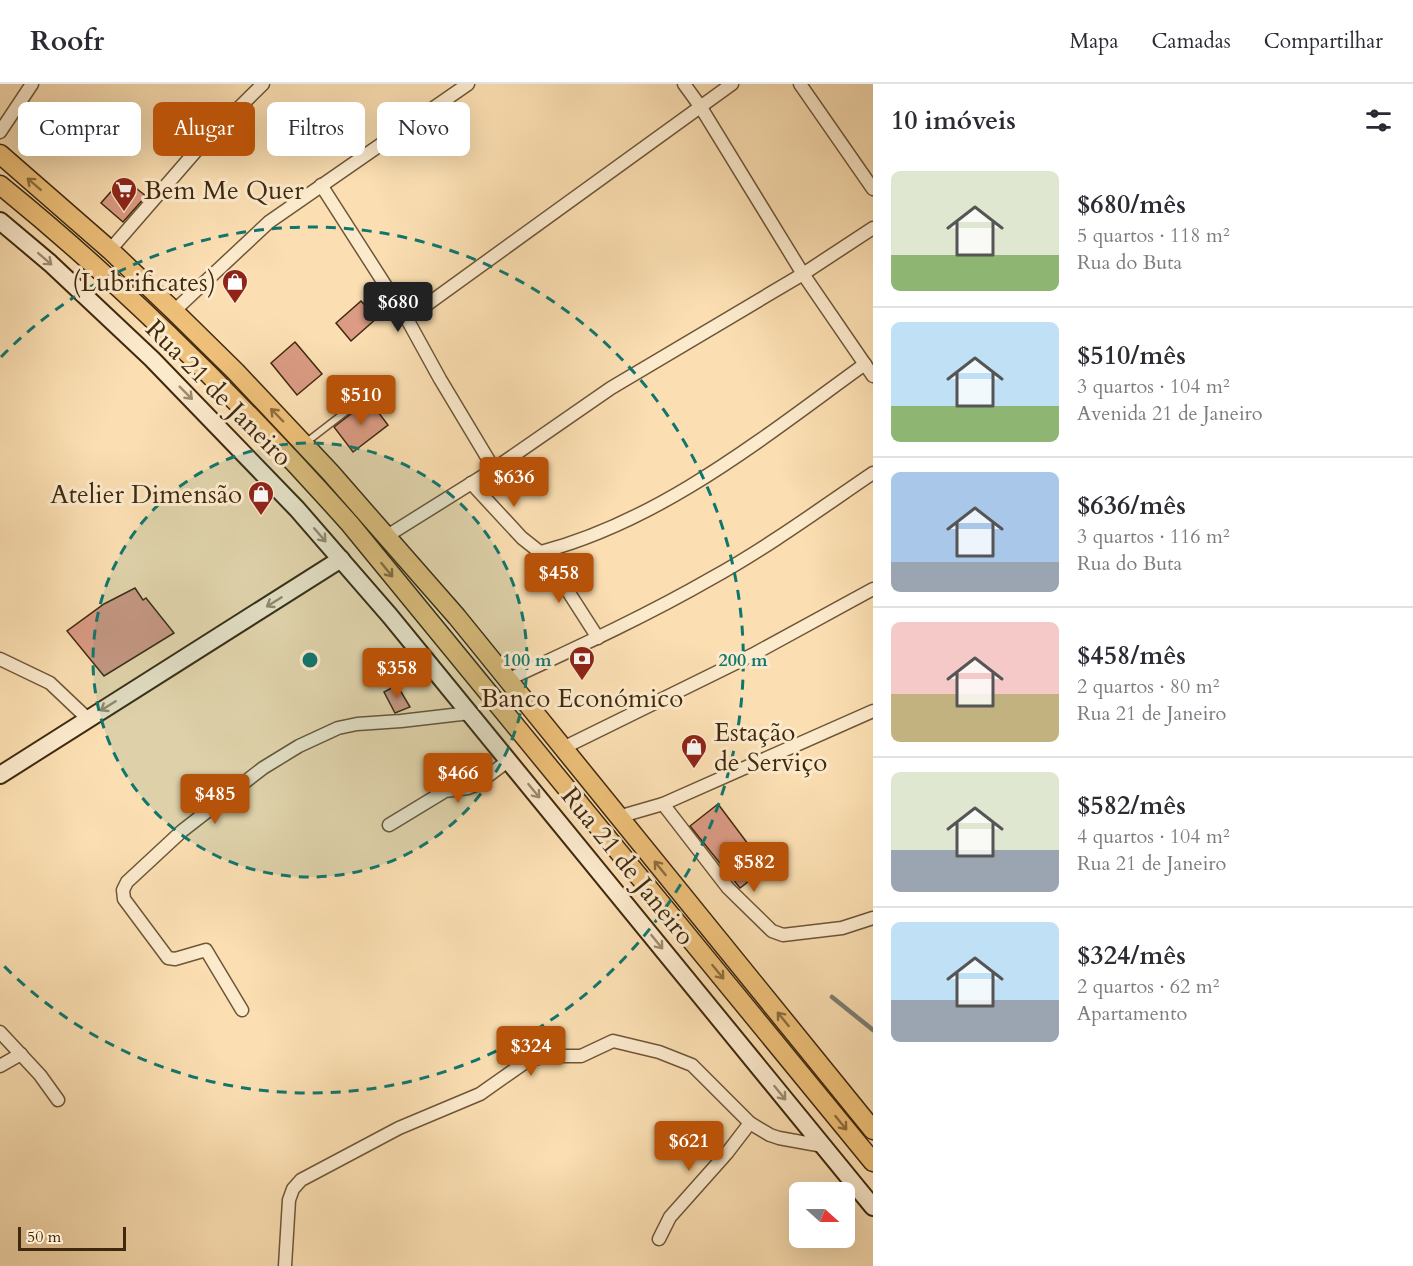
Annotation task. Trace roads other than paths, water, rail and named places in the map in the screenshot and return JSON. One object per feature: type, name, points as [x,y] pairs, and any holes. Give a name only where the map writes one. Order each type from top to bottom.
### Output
[{"type":"main road","name":"Rua 21 de Janeiro","points":[[0,154],[110,250],[236,372],[387,536],[457,617],[873,1130]]},
{"type":"main road","points":[[0,185],[98,270],[189,355],[350,524],[873,1162]]},
{"type":"street","points":[[0,132],[32,84]]},
{"type":"street","points":[[110,250],[202,144],[263,84]]},
{"type":"street","points":[[174,311],[269,222],[468,84]]},
{"type":"street","points":[[684,84],[700,105],[802,274],[873,376]]},
{"type":"street","points":[[407,319],[732,84]]},
{"type":"street","points":[[800,84],[873,189]]},
{"type":"street","points":[[321,185],[407,319],[440,380],[494,469]]},
{"type":"street","name":"Rua 21 de Janeiro","points":[[0,221],[50,263],[152,359],[248,457],[390,615],[873,1207]]},
{"type":"street","points":[[387,536],[494,469],[611,388],[802,274],[873,228]]},
{"type":"street","points":[[541,552],[598,533],[677,494],[737,455],[865,364]]},
{"type":"street","points":[[507,680],[598,638],[712,579],[782,536],[873,473]]},
{"type":"street","points":[[471,483],[522,538],[541,552],[598,638]]},
{"type":"street","points":[[0,775],[341,560]]},
{"type":"street","points":[[563,748],[752,655],[873,589]]},
{"type":"street","points":[[0,659],[50,683],[88,719]]},
{"type":"street","points":[[618,817],[663,804],[873,711]]},
{"type":"street","points":[[242,1010],[206,950],[175,959],[168,958],[124,898],[123,890],[127,882],[182,831],[263,768],[298,746],[338,728],[357,724],[470,713]]},
{"type":"street","points":[[389,825],[445,791],[468,789],[476,785],[508,760]]},
{"type":"street","points":[[663,804],[728,888],[772,932],[783,935],[842,928],[873,918]]},
{"type":"street","points":[[0,1032],[46,1083],[58,1100]]},
{"type":"street","points":[[285,1266],[290,1200],[293,1189],[301,1180],[399,1128],[480,1094],[527,1061],[537,1057],[581,1056],[614,1041],[659,1052],[692,1065],[750,1123],[779,1138],[823,1146]]},
{"type":"street","points":[[0,1066],[21,1054]]},
{"type":"street","points":[[659,1239],[676,1208],[727,1153],[750,1123]]},
{"type":"lane","points":[[304,444],[370,393]]},
{"type":"waterway","points":[[832,997],[873,1030]]},
{"type":"place","name":"Bem Me Quer","points":[[124,213]]},
{"type":"place","name":"(Lubrificates)","points":[[235,305]]},
{"type":"place","name":"Atelier Dimensão","points":[[261,517]]},
{"type":"place","name":"Banco Económico","points":[[582,682]]},
{"type":"place","name":"Estação de Serviço","points":[[694,770]]}]
